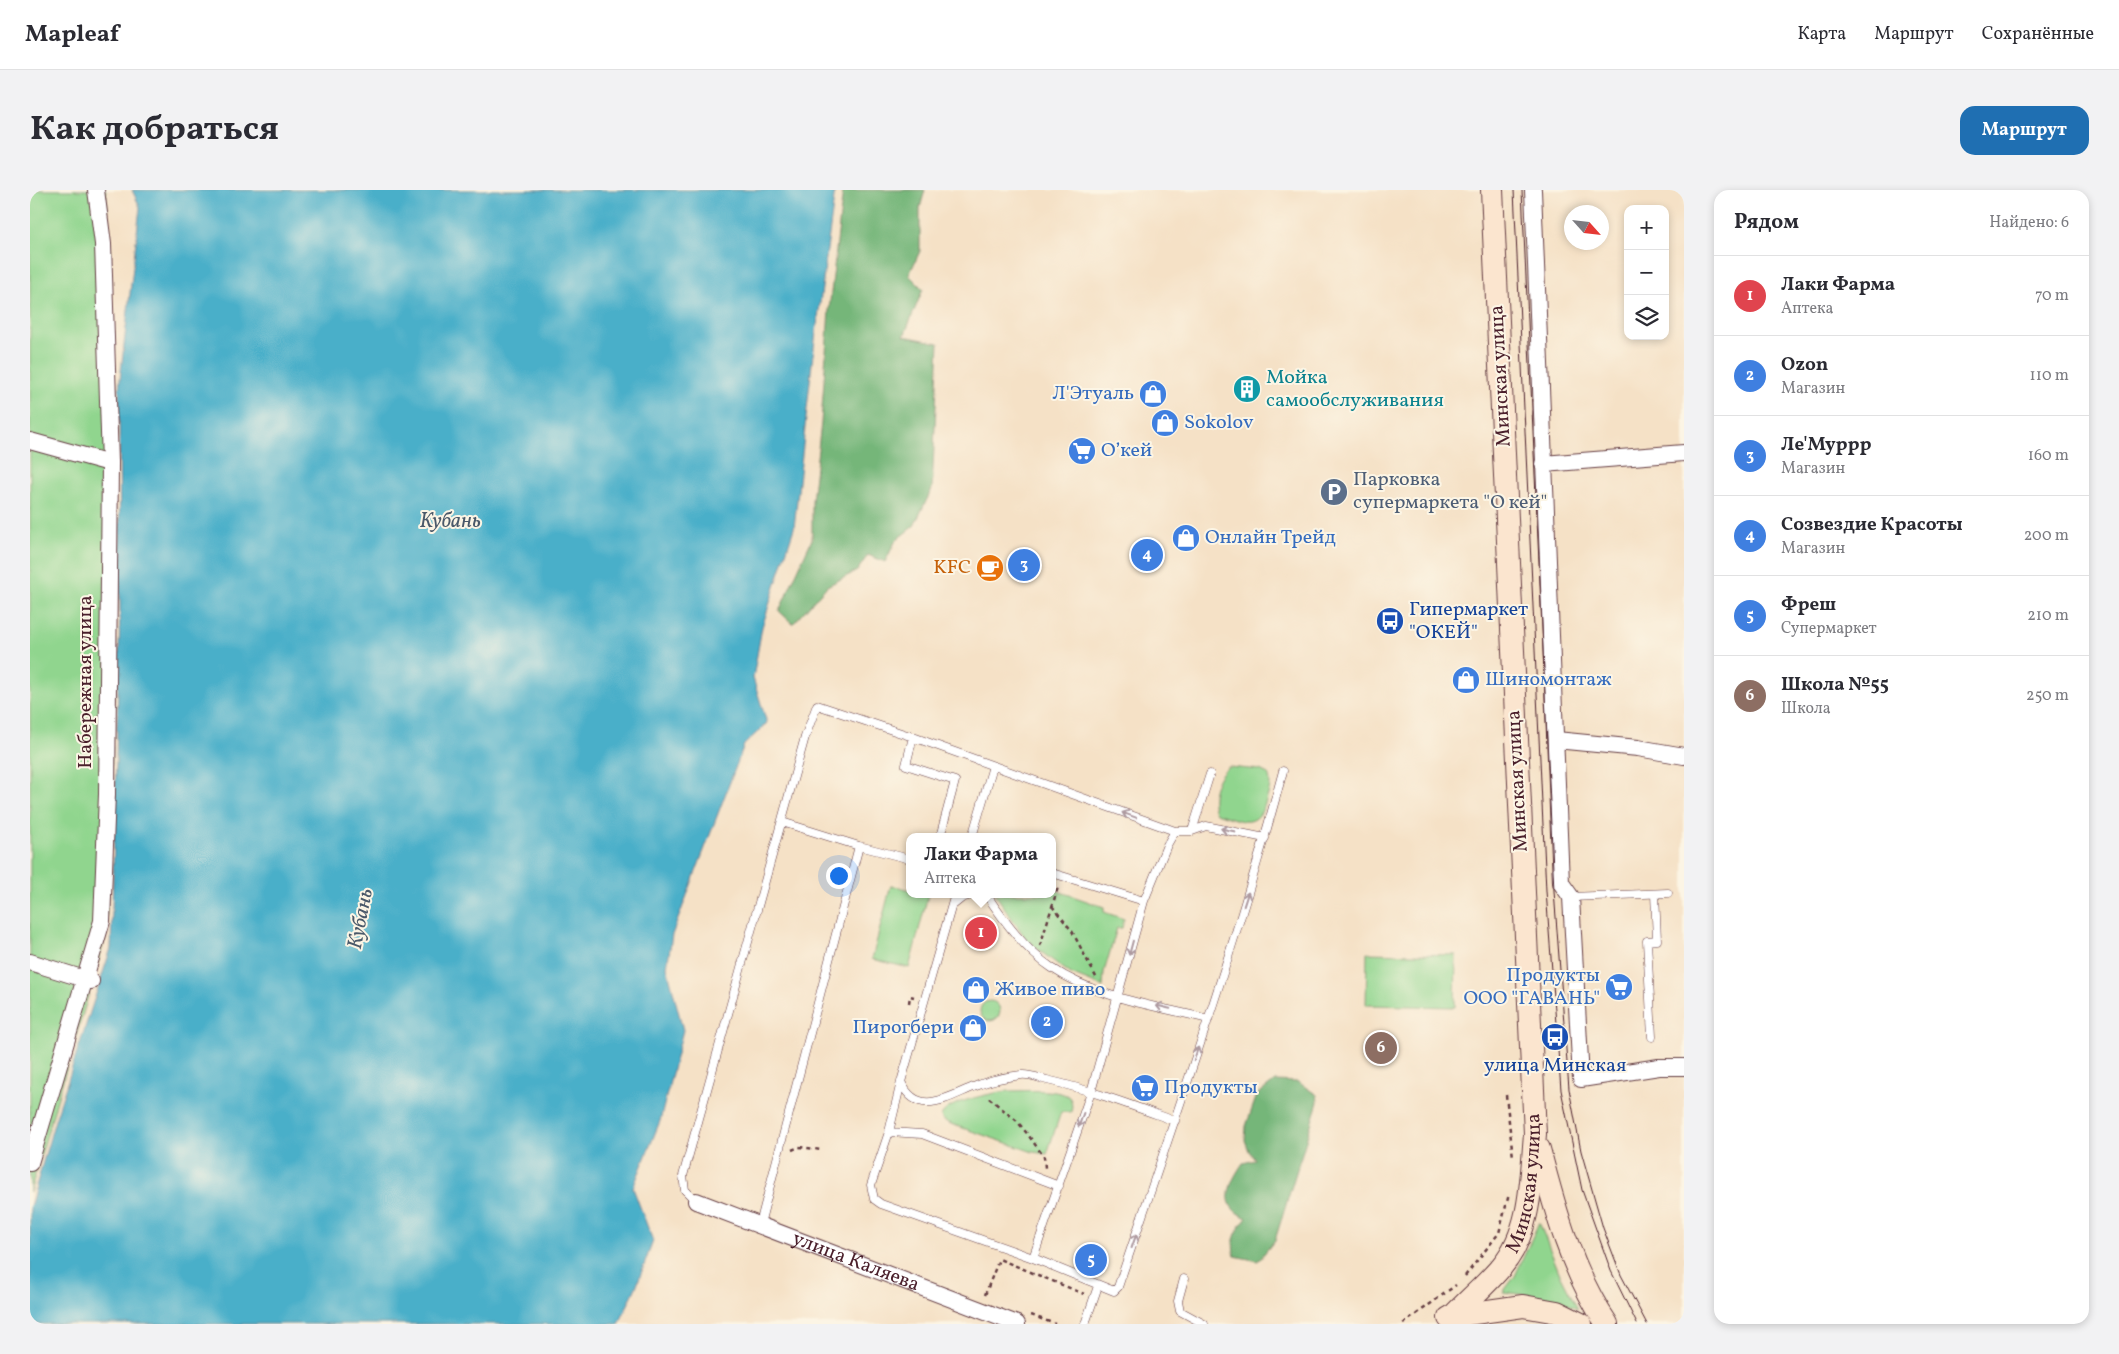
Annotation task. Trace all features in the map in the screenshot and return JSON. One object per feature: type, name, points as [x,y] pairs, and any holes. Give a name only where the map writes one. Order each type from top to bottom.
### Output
[{"type":"main road","name":"Минская улица","points":[[1447,1320],[1502,1265],[1518,1239],[1528,1206],[1536,1134],[1492,190]]},
{"type":"main road","points":[[1536,1134],[1557,1217],[1579,1271],[1607,1324]]},
{"type":"main road","points":[[1447,1320],[1523,1306],[1557,1312],[1581,1324]]},
{"type":"street","name":"Набережная улица","points":[[30,1163],[88,980],[102,921],[107,794],[110,462],[103,244],[96,190]]},
{"type":"street","name":"Минская улица","points":[[1533,190],[1561,883],[1571,897],[1581,1079],[1684,1066]]},
{"type":"street","points":[[30,441],[110,462]]},
{"type":"street","points":[[1544,464],[1684,453]]},
{"type":"street","points":[[1556,740],[1684,754]]},
{"type":"street","points":[[30,962],[88,980]]},
{"type":"street","name":"улица Каляева","points":[[696,1201],[1016,1324]]},
{"type":"lane","points":[[696,1201],[685,1190],[682,1176],[812,714],[817,705],[913,737],[1175,831],[1192,831],[1206,826],[1265,838]]},
{"type":"lane","points":[[913,737],[906,765],[955,781],[941,833]]},
{"type":"lane","points":[[973,833],[993,766]]},
{"type":"lane","points":[[954,898],[900,1082],[889,1132],[871,1185],[874,1199],[881,1204],[1033,1258],[1114,1291],[1118,1287],[1175,1121],[1265,838],[1283,771]]},
{"type":"lane","points":[[1192,831],[1210,774]]},
{"type":"lane","points":[[782,822],[859,846],[906,858]]},
{"type":"lane","points":[[1033,1258],[1091,1092],[1144,901],[1167,845],[1175,831]]},
{"type":"lane","points":[[760,1224],[859,846]]},
{"type":"lane","points":[[1056,874],[1144,901]]},
{"type":"lane","points":[[1571,897],[1668,893]]},
{"type":"lane","points":[[1652,1037],[1647,941],[1656,940],[1655,894]]},
{"type":"lane","points":[[952,906],[962,898]]},
{"type":"lane","points":[[988,898],[1016,935],[1037,957],[1052,968],[1104,993],[1208,1019]]},
{"type":"lane","points":[[900,1082],[906,1092],[924,1103],[936,1103],[991,1080],[1023,1074],[1091,1092],[1175,1121]]},
{"type":"lane","points":[[889,1132],[922,1134],[1059,1186]]},
{"type":"lane","points":[[1184,1279],[1178,1301],[1180,1311],[1204,1324]]},
{"type":"lane","points":[[1085,1324],[1098,1286]]},
{"type":"path","points":[[1056,893],[1061,876]]},
{"type":"path","points":[[1037,957],[1054,898]]},
{"type":"path","points":[[1052,906],[1077,938],[1104,993]]},
{"type":"path","points":[[1506,1095],[1514,1163]]},
{"type":"path","points":[[989,1098],[1017,1121],[1044,1157],[1045,1180]]},
{"type":"path","points":[[790,1153],[793,1149],[799,1147],[822,1150]]},
{"type":"path","points":[[1403,1324],[1462,1280],[1499,1233],[1511,1190]]},
{"type":"path","points":[[984,1298],[998,1260],[1086,1295]]},
{"type":"green space","points":[[30,190],[106,190],[110,243],[114,693],[106,936],[30,1192]]},
{"type":"green space","points":[[843,190],[925,190],[920,208],[920,251],[909,275],[923,289],[904,336],[939,343],[932,489],[914,526],[896,540],[885,562],[868,555],[857,571],[827,586],[793,624],[779,611],[812,539],[812,501],[821,423],[829,310]]},
{"type":"green space","points":[[1229,767],[1260,770],[1268,774],[1270,784],[1266,801],[1262,811],[1252,820],[1240,820],[1216,813],[1213,795],[1220,775]]},
{"type":"green space","points":[[891,885],[906,889],[906,898],[927,898],[909,968],[872,959]]},
{"type":"green space","points":[[1056,890],[1104,907],[1104,912],[1124,919],[1122,928],[1117,928],[1104,972],[1103,987],[1071,974],[1029,943],[998,898],[1056,898]]},
{"type":"green space","points":[[1367,953],[1456,955],[1455,1007],[1366,1005]]},
{"type":"green space","points":[[990,1001],[997,1004],[1000,1011],[997,1018],[990,1021],[983,1018],[980,1011],[983,1004]]},
{"type":"green space","points":[[1275,1081],[1298,1082],[1317,1095],[1318,1102],[1275,1240],[1258,1261],[1235,1256],[1233,1245],[1235,1236],[1247,1218],[1233,1209],[1230,1203],[1229,1191],[1233,1179],[1243,1163],[1255,1160],[1245,1140],[1246,1126],[1257,1095]]},
{"type":"green space","points":[[1006,1091],[1048,1091],[1064,1094],[1069,1097],[1072,1105],[1071,1112],[1061,1112],[1047,1154],[1033,1152],[951,1124],[943,1120],[941,1116],[945,1111],[960,1102]]},
{"type":"green space","points":[[1539,1222],[1559,1272],[1578,1309],[1551,1298],[1503,1292],[1515,1276]]},
{"type":"water","name":"Кубань","points":[[132,190],[835,190],[812,363],[794,528],[762,627],[753,678],[767,723],[744,745],[672,935],[667,967],[683,1030],[660,1121],[633,1188],[653,1241],[636,1287],[619,1324],[30,1324],[30,1207],[55,1120],[111,948],[120,611],[119,388],[140,207]]},
{"type":"tram line","points":[[1514,190],[1546,891],[1561,1090],[1582,1190],[1611,1271],[1637,1324]]},
{"type":"tram line","points":[[1522,190],[1554,891],[1569,1089],[1581,1151],[1603,1228],[1621,1275],[1647,1324]]},
{"type":"place","name":"Мойка самообслуживания","points":[[1247,389]]},
{"type":"place","name":"Л'Этуаль","points":[[1153,394]]},
{"type":"place","name":"Sokolov","points":[[1165,423]]},
{"type":"place","name":"О’кей","points":[[1082,451]]},
{"type":"place","name":"Парковка супермаркета \"О кей\"","points":[[1334,492]]},
{"type":"place","name":"Онлайн Трейд","points":[[1186,538]]},
{"type":"place","name":"Созвездие Красоты","points":[[1147,555]]},
{"type":"place","name":"Ле'Муррр","points":[[1024,565]]},
{"type":"place","name":"KFC","points":[[990,568]]},
{"type":"place","name":"Гипермаркет \"ОКЕЙ\"","points":[[1390,621]]},
{"type":"place","name":"Шиномонтаж","points":[[1466,680]]},
{"type":"place","name":"Лаки Фарма","points":[[981,933]]},
{"type":"place","name":"Продукты ООО \"ГАВАНЬ\"","points":[[1619,987]]},
{"type":"place","name":"Живое пиво","points":[[976,990]]},
{"type":"place","name":"Ozon","points":[[1047,1022]]},
{"type":"place","name":"Пирогбери","points":[[973,1028]]},
{"type":"place","name":"улица Минская","points":[[1555,1037]]},
{"type":"place","name":"Школа №55","points":[[1381,1048]]},
{"type":"place","name":"Продукты","points":[[1145,1088]]},
{"type":"place","name":"Фреш","points":[[1091,1260]]}]
